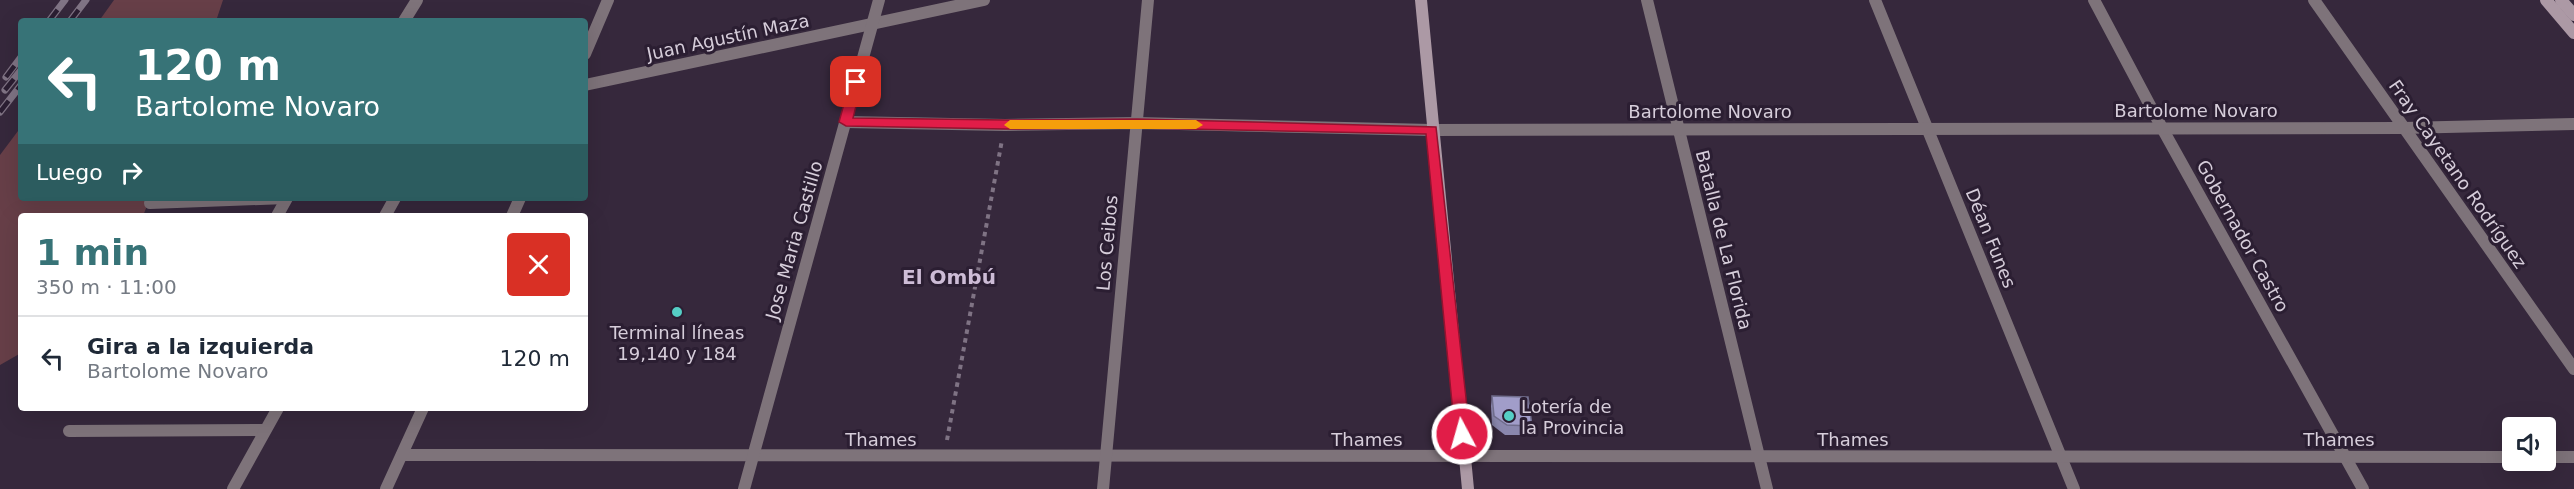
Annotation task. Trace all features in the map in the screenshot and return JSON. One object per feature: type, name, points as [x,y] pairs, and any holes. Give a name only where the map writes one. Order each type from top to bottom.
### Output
[{"type":"main road","points":[[1421,0],[1431,130],[1468,489]]},
{"type":"main road","points":[[2546,0],[2574,33]]},
{"type":"main road","points":[[2561,0],[2574,15]]},
{"type":"street","points":[[406,18],[417,0]]},
{"type":"street","points":[[588,41],[608,0]]},
{"type":"street","name":"Jose Maria Castillo","points":[[744,489],[879,0]]},
{"type":"street","name":"Juan Agustín Maza","points":[[588,84],[872,22],[984,0]]},
{"type":"street","name":"Los Ceibos","points":[[1103,489],[1148,0]]},
{"type":"street","name":"Batalla de La Florida","points":[[1647,0],[1677,130],[1767,489]]},
{"type":"street","name":"Déan Funes","points":[[1875,0],[2074,489]]},
{"type":"street","name":"Gobernador Castro","points":[[2094,0],[2162,128],[2363,489]]},
{"type":"street","name":"Fray Cayetano Rodríguez","points":[[2314,0],[2574,369]]},
{"type":"street","name":"Bartolome Novaro","points":[[846,122],[1005,125],[1137,123],[1431,130],[2403,128],[2574,124]]},
{"type":"street","points":[[150,203],[205,201]]},
{"type":"street","points":[[233,489],[276,411]]},
{"type":"street","points":[[386,489],[422,411]]},
{"type":"street","points":[[69,430],[265,430]]},
{"type":"street","name":"Thames","points":[[402,455],[2502,457]]},
{"type":"street","points":[[2556,457],[2574,457]]},
{"type":"path","points":[[944,456],[1005,125]]},
{"type":"shaded area","points":[[114,0],[223,0],[217,18],[101,18]]},
{"type":"shaded area","points":[[18,131],[18,201],[149,201],[144,213],[18,213],[18,355],[0,365],[0,155]]},
{"type":"building","points":[[1492,396],[1528,397],[1532,426],[1507,425],[1494,416]]},
{"type":"railway","points":[[51,18],[65,0]]},
{"type":"railway","points":[[72,18],[86,0]]},
{"type":"railway","points":[[6,77],[18,61]]},
{"type":"railway","points":[[5,90],[18,74]]},
{"type":"railway","points":[[0,112],[18,89]]},
{"type":"slow traffic","points":[[1010,125],[1137,123],[1196,125]]},
{"type":"place","name":"Terminal líneas 19,140 y 184","points":[[677,312]]},
{"type":"place","name":"Lotería de la Provincia","points":[[1509,416]]},
{"type":"district","name":"El Ombú","points":[[949,277]]},
{"type":"route","points":[[856,82],[846,122],[1005,125],[1137,123],[1431,130],[1462,434]]}]
